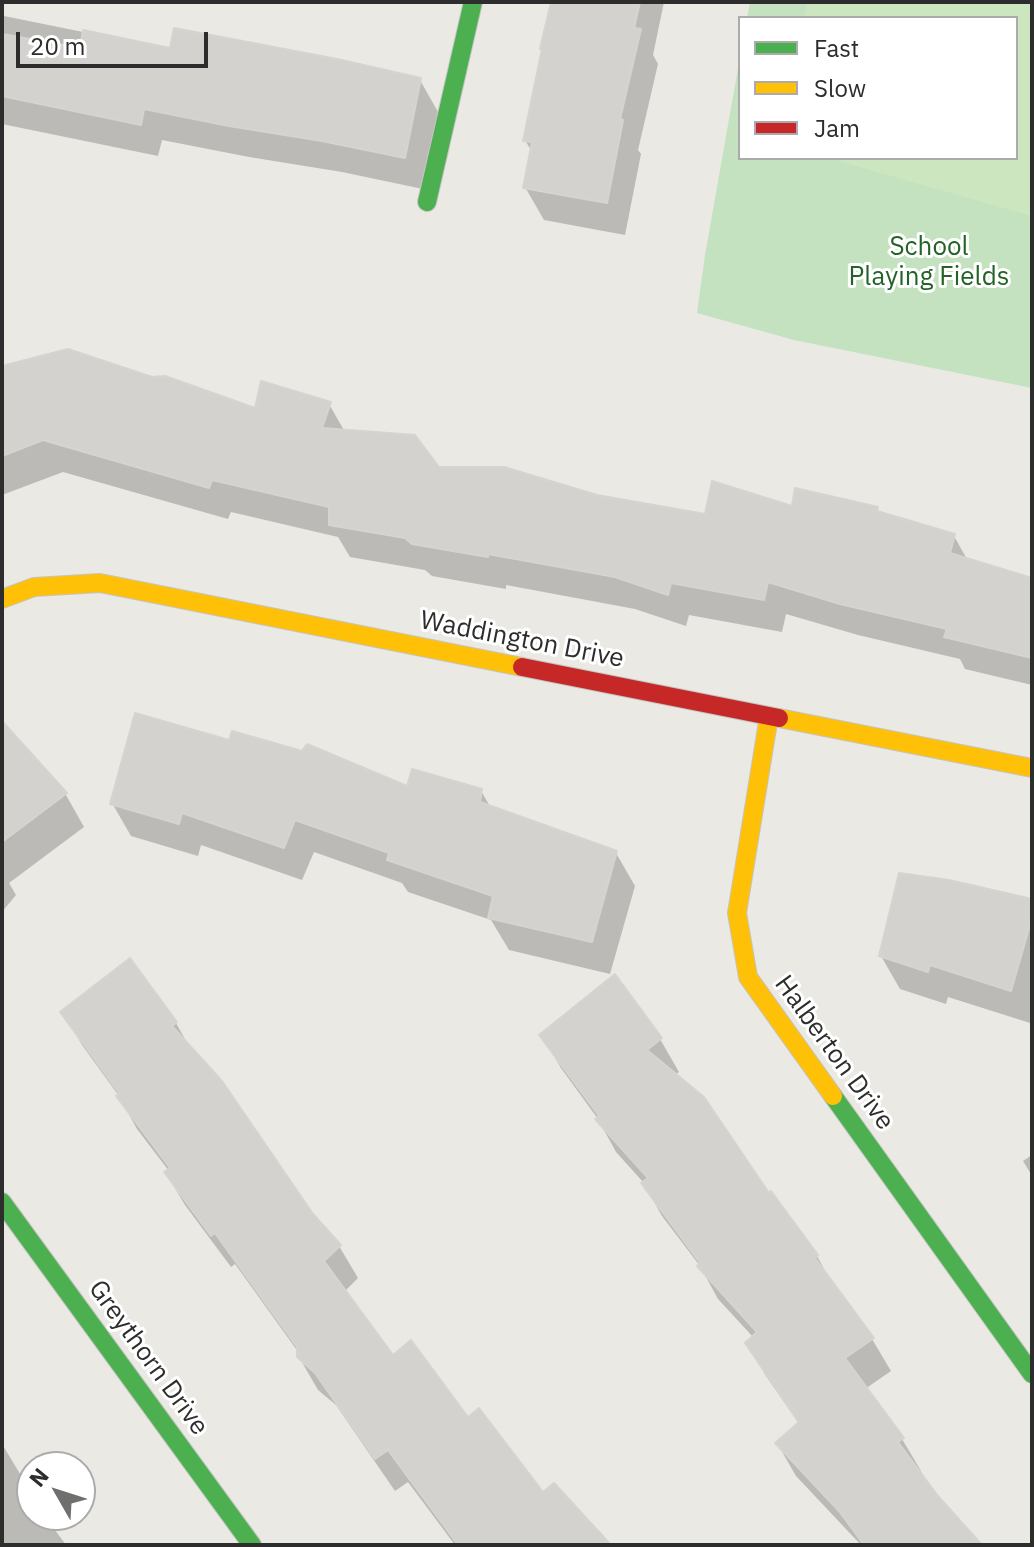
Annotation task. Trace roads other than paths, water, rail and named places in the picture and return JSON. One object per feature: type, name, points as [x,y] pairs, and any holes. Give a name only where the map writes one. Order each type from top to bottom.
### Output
[{"type":"street","points":[[427,202],[473,2]]},
{"type":"street","name":"Waddington Drive","points":[[2,599],[34,587],[100,583],[1032,768]]},
{"type":"street","name":"Halberton Drive","points":[[769,716],[737,913],[748,977],[1032,1374]]},
{"type":"street","name":"Greythorn Drive","points":[[2,1202],[252,1545]]},
{"type":"park label","name":"School Playing Fields","points":[[929,262]]}]
